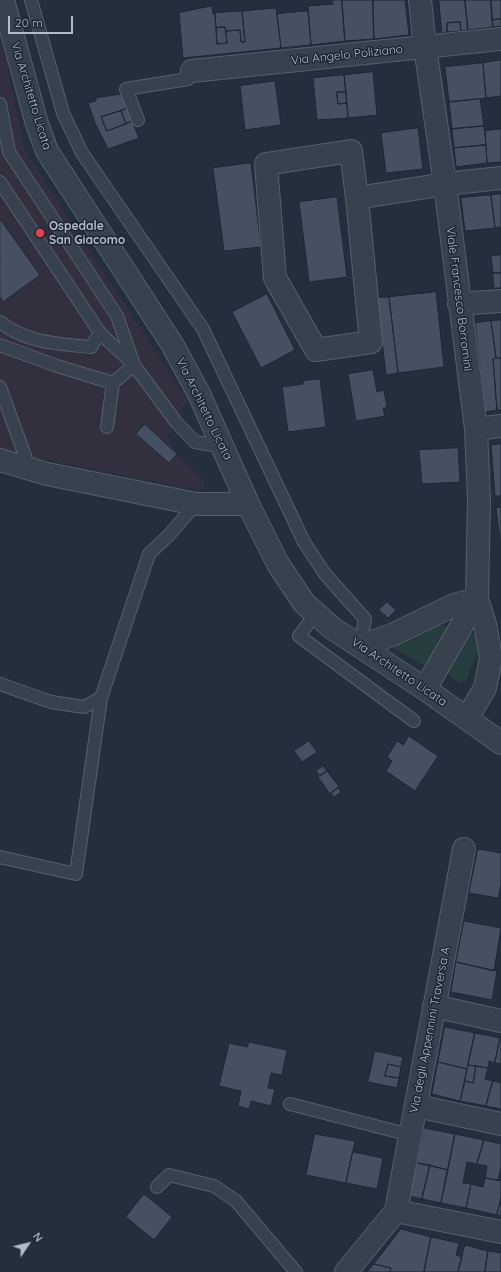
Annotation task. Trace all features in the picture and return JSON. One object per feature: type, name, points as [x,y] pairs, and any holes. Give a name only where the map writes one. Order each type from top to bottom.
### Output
[{"type":"street","name":"Via Architetto Licata","points":[[3,0],[47,151],[172,344],[200,394],[248,504],[278,564],[304,603],[332,628],[425,689],[501,743]]},
{"type":"street","name":"Viale Francesco Borromini","points":[[420,0],[476,429],[479,501],[477,599]]},
{"type":"street","name":"Via Angelo Poliziano","points":[[192,72],[501,38]]},
{"type":"street","points":[[351,150],[357,198],[371,342],[316,350],[275,278],[266,164],[351,150]]},
{"type":"street","points":[[357,198],[445,184],[501,178]]},
{"type":"street","points":[[459,304],[501,302]]},
{"type":"street","points":[[476,429],[501,426]]},
{"type":"street","points":[[0,460],[27,470],[196,504],[248,504]]},
{"type":"street","points":[[360,646],[392,635],[454,604],[477,599]]},
{"type":"street","points":[[477,599],[485,624],[491,658],[493,685],[467,718],[501,724]]},
{"type":"street","points":[[425,689],[477,599]]},
{"type":"street","name":"Via degli Appennini Traversa A","points":[[396,1210],[464,849]]},
{"type":"street","points":[[434,1006],[501,1020]]},
{"type":"street","points":[[416,1106],[501,1124]]},
{"type":"street","points":[[346,1272],[396,1210],[501,1232]]},
{"type":"lane","points":[[31,0],[62,113],[82,152],[203,329],[304,542],[325,574],[365,619],[360,646]]},
{"type":"lane","points":[[138,120],[126,89],[188,79],[192,72]]},
{"type":"lane","points":[[0,104],[9,152],[117,316],[134,365]]},
{"type":"lane","points":[[0,182],[100,333],[134,365],[176,422],[196,442],[224,447]]},
{"type":"lane","points":[[0,322],[12,331],[48,343],[92,347],[100,333]]},
{"type":"lane","points":[[0,345],[57,366],[113,383]]},
{"type":"lane","points":[[106,427],[113,383],[134,365]]},
{"type":"lane","points":[[0,387],[25,456],[27,470]]},
{"type":"lane","points":[[0,857],[76,874],[101,698],[148,554],[169,535],[196,504]]},
{"type":"lane","points":[[316,613],[299,636],[414,721]]},
{"type":"lane","points":[[0,684],[51,702],[84,707],[101,698]]},
{"type":"lane","points":[[290,1104],[410,1135]]},
{"type":"lane","points":[[157,1187],[169,1175],[214,1186],[236,1201],[296,1272]]},
{"type":"shaded area","name":"Ospedale San Giacomo","points":[[0,41],[7,65],[25,151],[189,403],[181,407],[183,411],[168,437],[177,454],[203,480],[205,485],[201,489],[186,488],[25,456],[0,448]]},
{"type":"green space","points":[[438,624],[446,626],[448,629],[426,666],[394,649],[393,644]]},
{"type":"green space","points":[[471,633],[479,636],[482,642],[466,680],[460,683],[447,673],[465,635]]},
{"type":"building","points":[[332,0],[342,0],[345,41],[311,45],[308,6],[333,4]]},
{"type":"building","points":[[342,0],[373,0],[374,39],[345,41]]},
{"type":"building","points":[[373,0],[405,0],[409,35],[374,39]]},
{"type":"building","points":[[439,0],[465,0],[468,30],[461,31],[460,22],[447,23],[447,32],[442,33]]},
{"type":"building","points":[[465,0],[491,0],[493,27],[468,30]]},
{"type":"building","points":[[491,0],[501,0],[501,19],[492,20]]},
{"type":"building","points":[[212,6],[213,14],[215,13],[217,44],[227,43],[226,31],[240,30],[241,42],[245,42],[242,11],[276,8],[281,48],[183,58],[179,13]]},
{"type":"building","points":[[242,11],[245,42],[241,42],[240,30],[226,31],[225,27],[216,28],[215,13]]},
{"type":"building","points":[[308,11],[311,45],[281,48],[277,14]]},
{"type":"building","points":[[501,19],[501,26],[493,27],[492,20]]},
{"type":"building","points":[[460,22],[461,31],[447,32],[447,23]]},
{"type":"building","points":[[225,27],[227,43],[217,44],[216,28]]},
{"type":"building","points":[[501,60],[501,96],[486,98],[483,63]]},
{"type":"building","points":[[483,63],[486,98],[449,102],[445,67]]},
{"type":"building","points":[[373,72],[377,115],[348,118],[344,75]]},
{"type":"building","points":[[344,75],[346,92],[337,92],[338,104],[347,103],[348,118],[317,120],[313,78]]},
{"type":"building","points":[[275,81],[281,125],[245,130],[240,86]]},
{"type":"building","points":[[337,92],[346,92],[347,103],[338,104]]},
{"type":"building","points":[[123,94],[128,108],[101,117],[107,131],[132,121],[139,138],[108,149],[95,123],[88,103],[96,101],[96,98]]},
{"type":"building","points":[[480,99],[484,126],[452,129],[449,102]]},
{"type":"building","points":[[128,108],[132,121],[126,124],[121,111]]},
{"type":"building","points":[[121,111],[126,124],[107,131],[101,117]]},
{"type":"building","points":[[484,126],[486,145],[454,148],[452,129]]},
{"type":"building","points":[[418,128],[423,169],[386,173],[381,133]]},
{"type":"building","points":[[501,129],[501,162],[487,163],[485,131]]},
{"type":"building","points":[[486,145],[487,163],[456,167],[454,148]]},
{"type":"building","points":[[251,163],[261,247],[224,251],[213,168]]},
{"type":"building","points":[[501,194],[501,227],[495,228],[491,195]]},
{"type":"building","points":[[491,195],[495,228],[465,231],[461,198]]},
{"type":"building","points":[[337,197],[347,277],[309,282],[299,202]]},
{"type":"building","points":[[0,219],[40,275],[3,302],[0,297]]},
{"type":"building","points":[[501,255],[501,273],[493,273],[491,256]]},
{"type":"building","points":[[493,273],[501,273],[501,288],[494,288]]},
{"type":"building","points":[[436,292],[444,367],[398,373],[389,297]]},
{"type":"building","points":[[267,294],[295,350],[261,368],[232,312]]},
{"type":"building","points":[[389,297],[398,373],[386,375],[377,298]]},
{"type":"building","points":[[501,320],[501,358],[496,358],[491,321]]},
{"type":"building","points":[[491,321],[496,358],[493,359],[497,410],[485,412],[475,323]]},
{"type":"building","points":[[501,358],[501,410],[497,410],[493,359]]},
{"type":"building","points":[[373,370],[377,392],[384,390],[387,408],[383,408],[385,416],[356,421],[348,374]]},
{"type":"building","points":[[320,379],[326,427],[288,432],[282,387],[303,384],[303,381]]},
{"type":"building","points":[[145,424],[177,454],[169,463],[136,434]]},
{"type":"building","points":[[501,444],[501,496],[495,496],[491,445]]},
{"type":"building","points":[[458,448],[460,482],[422,484],[419,450]]},
{"type":"building","points":[[501,507],[501,540],[500,540],[496,508]]},
{"type":"building","points":[[387,602],[396,610],[388,618],[379,610]]},
{"type":"building","points":[[409,736],[438,756],[415,791],[386,771],[392,761],[387,757],[397,741],[403,745]]},
{"type":"building","points":[[309,741],[317,752],[302,762],[294,751]]},
{"type":"building","points":[[323,766],[327,771],[320,776],[316,771]]},
{"type":"building","points":[[327,771],[339,787],[330,794],[318,777]]},
{"type":"building","points":[[338,788],[341,792],[334,797],[331,793]]},
{"type":"building","points":[[478,849],[501,853],[501,885],[498,898],[469,893]]},
{"type":"building","points":[[464,921],[501,928],[494,971],[456,962]]},
{"type":"building","points":[[456,962],[497,971],[492,1000],[451,992]]},
{"type":"building","points":[[445,1027],[475,1033],[467,1069],[438,1062]]},
{"type":"building","points":[[475,1033],[500,1038],[495,1063],[489,1061],[488,1068],[468,1065]]},
{"type":"building","points":[[500,1038],[501,1039],[501,1064],[495,1063]]},
{"type":"building","points":[[249,1042],[287,1050],[282,1075],[271,1073],[268,1088],[275,1089],[271,1106],[251,1101],[249,1109],[238,1106],[241,1091],[219,1086],[229,1043],[247,1047]]},
{"type":"building","points":[[375,1051],[403,1057],[401,1067],[388,1064],[385,1076],[399,1078],[397,1088],[368,1082]]},
{"type":"building","points":[[438,1062],[467,1069],[460,1101],[432,1094]]},
{"type":"building","points":[[388,1064],[401,1067],[399,1078],[385,1076]]},
{"type":"building","points":[[468,1065],[476,1066],[473,1083],[465,1081]]},
{"type":"building","points":[[476,1066],[488,1068],[485,1079],[493,1081],[486,1106],[460,1101],[465,1081],[473,1083]]},
{"type":"building","points":[[493,1081],[501,1083],[501,1109],[486,1106]]},
{"type":"building","points":[[424,1128],[455,1134],[448,1170],[417,1163]]},
{"type":"building","points":[[315,1134],[355,1141],[346,1183],[306,1175]]},
{"type":"building","points":[[455,1134],[484,1140],[477,1164],[467,1162],[463,1183],[471,1184],[466,1208],[441,1203]]},
{"type":"building","points":[[484,1140],[501,1144],[501,1167],[498,1180],[485,1178],[487,1166],[477,1164]]},
{"type":"building","points":[[353,1152],[383,1158],[377,1189],[346,1183]]},
{"type":"building","points":[[417,1163],[430,1165],[422,1199],[409,1196]]},
{"type":"building","points":[[430,1165],[448,1170],[441,1203],[422,1199]]},
{"type":"building","points":[[485,1178],[501,1181],[501,1198],[497,1215],[466,1208],[471,1184],[483,1187]]},
{"type":"building","points":[[144,1194],[172,1217],[154,1240],[126,1217]]},
{"type":"building","points":[[501,1198],[501,1216],[497,1215]]},
{"type":"building","points":[[401,1229],[431,1237],[424,1272],[390,1272],[391,1268],[374,1264]]},
{"type":"building","points":[[431,1237],[459,1243],[456,1255],[462,1257],[458,1272],[424,1272]]},
{"type":"building","points":[[465,1245],[488,1251],[485,1272],[458,1272]]},
{"type":"building","points":[[488,1251],[501,1253],[501,1272],[485,1272]]},
{"type":"building","points":[[374,1264],[391,1268],[390,1272],[367,1272]]},
{"type":"place","name":"Ospedale San Giacomo","points":[[40,233]]}]
